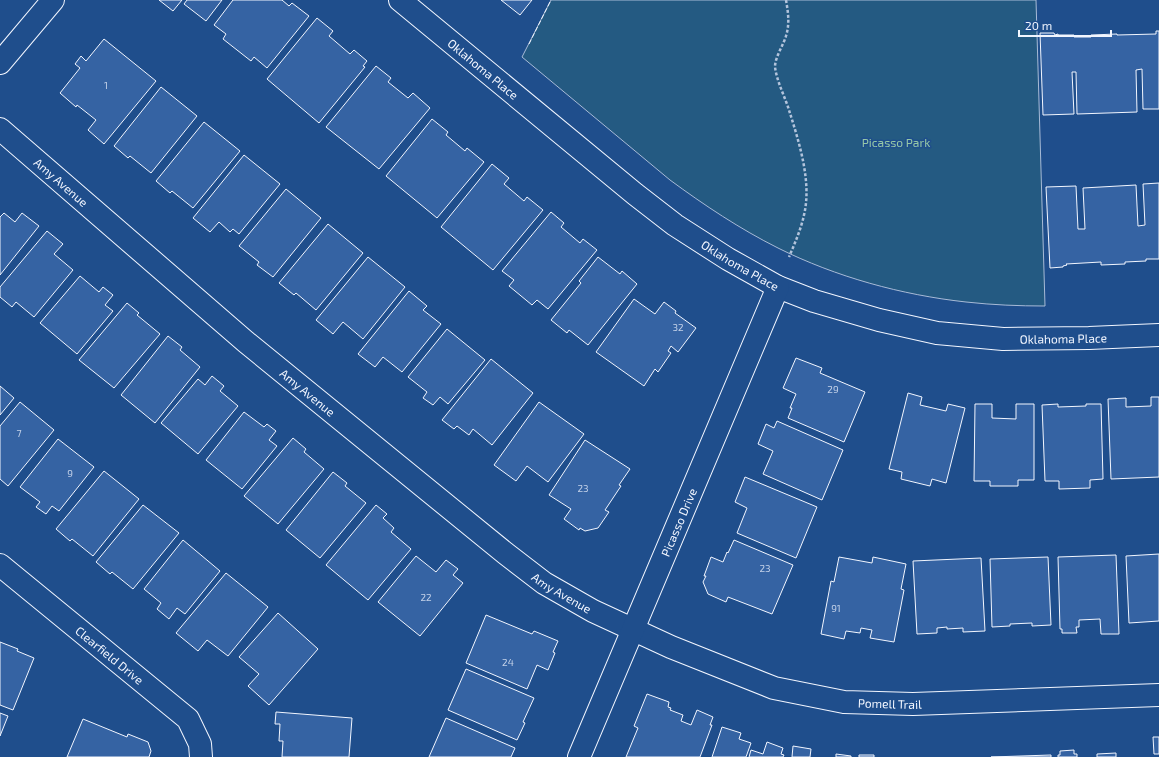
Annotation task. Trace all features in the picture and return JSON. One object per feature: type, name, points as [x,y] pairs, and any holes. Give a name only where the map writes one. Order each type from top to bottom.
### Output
[{"type":"street","points":[[0,63],[52,0]]},
{"type":"street","name":"Oklahoma Place","points":[[400,0],[635,194],[675,225],[728,259],[778,287],[814,301],[878,320],[937,333],[1003,339],[1089,338],[1159,335]]},
{"type":"street","name":"Amy Avenue","points":[[0,129],[246,342],[505,553],[544,583],[593,611],[634,630]]},
{"type":"street","name":"Picasso Drive","points":[[579,757],[778,287]]},
{"type":"street","name":"Clearfield Drive","points":[[0,566],[188,719],[200,744],[201,757]]},
{"type":"street","name":"Pomell Trail","points":[[634,630],[671,647],[774,688],[844,702],[913,704],[1159,695]]},
{"type":"path","points":[[786,0],[789,14],[786,35],[775,63],[776,73],[802,155],[806,178],[805,214],[789,258]]},
{"type":"green space","name":"Picasso Park","points":[[551,0],[1036,0],[1045,306],[986,304],[942,299],[918,295],[870,283],[823,268],[778,248],[736,225],[670,180],[522,57]]},
{"type":"building","points":[[159,0],[182,0],[173,11]]},
{"type":"building","points":[[187,0],[222,0],[206,21],[184,4]]},
{"type":"building","points":[[233,0],[282,0],[289,6],[292,3],[309,16],[267,68],[254,57],[251,61],[223,39],[226,34],[214,25]]},
{"type":"building","points":[[501,0],[532,0],[520,15]]},
{"type":"building","points":[[317,18],[333,31],[329,36],[350,54],[354,50],[367,61],[363,66],[365,67],[319,123],[267,79]]},
{"type":"building","points":[[1156,31],[1159,31],[1159,109],[1143,109],[1142,69],[1136,70],[1137,112],[1077,114],[1076,72],[1072,72],[1074,114],[1043,115],[1040,33],[1074,35],[1074,37],[1091,37],[1091,35],[1156,34]]},
{"type":"building","points":[[104,39],[156,81],[104,144],[88,130],[96,120],[77,105],[76,107],[60,93],[80,68],[75,64],[81,56],[86,61]]},
{"type":"building","points":[[376,66],[391,78],[388,82],[408,98],[413,93],[430,108],[379,169],[326,127]]},
{"type":"building","points":[[161,87],[197,116],[151,173],[130,156],[128,158],[114,146]]},
{"type":"building","points":[[432,119],[448,132],[446,135],[465,151],[467,148],[484,162],[437,218],[386,176]]},
{"type":"building","points":[[204,122],[240,151],[193,208],[172,191],[170,193],[156,181]]},
{"type":"building","points":[[244,155],[280,184],[239,234],[233,229],[230,232],[219,222],[210,232],[193,218]]},
{"type":"building","points":[[492,164],[509,178],[504,184],[524,201],[527,197],[543,210],[493,270],[441,227]]},
{"type":"building","points":[[1159,183],[1159,259],[1125,262],[1125,264],[1101,265],[1101,262],[1066,264],[1067,265],[1063,267],[1050,268],[1046,187],[1076,186],[1078,229],[1085,229],[1083,188],[1136,185],[1138,226],[1145,225],[1143,184]]},
{"type":"building","points":[[286,189],[321,218],[273,277],[257,265],[259,262],[239,246]]},
{"type":"building","points":[[551,212],[564,223],[561,227],[580,243],[583,239],[597,250],[548,309],[537,300],[532,305],[509,286],[514,280],[502,271]]},
{"type":"building","points":[[4,213],[15,222],[22,213],[39,226],[0,275],[0,217]]},
{"type":"building","points":[[328,224],[363,253],[316,310],[296,293],[294,295],[279,283]]},
{"type":"building","points":[[47,231],[63,244],[54,254],[73,270],[34,317],[16,302],[12,307],[0,297],[0,287]]},
{"type":"building","points":[[368,257],[405,287],[363,339],[343,322],[333,334],[316,320]]},
{"type":"building","points":[[598,257],[620,274],[622,271],[637,284],[588,345],[569,330],[567,333],[551,320],[581,283],[579,281]]},
{"type":"building","points":[[80,276],[99,292],[103,287],[113,295],[105,305],[113,311],[77,354],[40,323]]},
{"type":"building","points":[[409,291],[427,306],[423,310],[441,324],[402,372],[383,357],[375,367],[358,354]]},
{"type":"building","points":[[634,299],[655,314],[664,302],[676,311],[675,313],[696,328],[678,352],[671,346],[668,351],[671,353],[658,372],[655,369],[644,386],[596,352]]},
{"type":"building","points":[[127,303],[139,313],[137,315],[160,334],[114,388],[79,360]]},
{"type":"building","points":[[447,329],[485,360],[448,404],[440,397],[433,405],[423,398],[427,392],[408,377]]},
{"type":"building","points":[[168,336],[182,347],[180,350],[200,367],[155,423],[121,395]]},
{"type":"building","points":[[796,358],[822,368],[820,373],[865,392],[844,442],[788,418],[792,408],[790,408],[796,394],[783,388]]},
{"type":"building","points":[[491,359],[533,393],[492,445],[473,429],[469,435],[457,426],[454,429],[442,420]]},
{"type":"building","points":[[212,376],[224,386],[220,391],[238,406],[198,454],[161,423],[198,379],[205,385]]},
{"type":"building","points":[[0,386],[14,398],[0,415]]},
{"type":"building","points":[[908,393],[922,397],[920,405],[946,411],[948,404],[965,408],[946,483],[932,479],[930,486],[901,479],[902,472],[889,469]]},
{"type":"building","points":[[1151,397],[1159,397],[1159,477],[1111,479],[1108,399],[1126,398],[1126,407],[1151,406]]},
{"type":"building","points":[[20,402],[54,430],[8,486],[0,479],[0,426]]},
{"type":"building","points":[[539,402],[584,434],[548,482],[527,466],[516,481],[494,465]]},
{"type":"building","points":[[975,404],[992,404],[992,418],[1016,419],[1016,404],[1034,404],[1034,480],[1018,480],[1018,486],[990,486],[990,481],[974,481]]},
{"type":"building","points":[[1058,404],[1058,407],[1101,404],[1103,479],[1090,480],[1090,488],[1059,489],[1059,481],[1045,481],[1042,405]]},
{"type":"building","points":[[244,412],[264,427],[267,424],[276,431],[269,440],[277,446],[242,489],[206,460]]},
{"type":"building","points":[[777,421],[843,450],[822,500],[763,474],[773,451],[758,444],[766,424],[774,428]]},
{"type":"building","points":[[293,438],[306,449],[304,452],[324,469],[278,524],[244,496]]},
{"type":"building","points":[[58,439],[94,467],[59,511],[52,506],[46,514],[36,507],[40,502],[20,487]]},
{"type":"building","points":[[585,440],[630,469],[605,510],[609,512],[598,528],[585,531],[580,528],[579,530],[564,519],[571,509],[549,495]]},
{"type":"building","points":[[104,471],[139,499],[93,556],[72,539],[70,541],[56,529]]},
{"type":"building","points":[[333,472],[347,483],[345,486],[366,503],[320,558],[286,530]]},
{"type":"building","points":[[745,477],[817,507],[796,558],[737,533],[747,508],[735,502]]},
{"type":"building","points":[[143,505],[179,533],[133,589],[112,572],[110,574],[96,562]]},
{"type":"building","points":[[376,505],[387,514],[383,518],[394,528],[391,532],[411,549],[368,600],[326,565]]},
{"type":"building","points":[[183,540],[220,571],[185,614],[177,608],[169,619],[157,609],[161,603],[144,589]]},
{"type":"building","points":[[734,540],[793,565],[772,614],[728,597],[726,602],[708,594],[703,582],[711,557],[723,562]]},
{"type":"building","points":[[1159,554],[1159,621],[1129,623],[1126,556]]},
{"type":"building","points":[[1116,555],[1119,634],[1101,634],[1100,619],[1079,620],[1079,627],[1076,627],[1077,633],[1062,633],[1062,629],[1060,629],[1058,557]]},
{"type":"building","points":[[416,556],[436,572],[446,560],[458,569],[453,575],[463,583],[420,636],[378,602]]},
{"type":"building","points":[[839,557],[872,563],[873,557],[906,564],[901,589],[904,590],[894,642],[870,638],[872,630],[861,628],[860,633],[846,631],[844,639],[821,634],[831,581],[834,582]]},
{"type":"building","points":[[1048,557],[1051,625],[1032,626],[1032,623],[992,627],[990,559]]},
{"type":"building","points":[[981,558],[985,631],[963,632],[963,628],[947,629],[947,627],[937,628],[937,633],[917,634],[913,561]]},
{"type":"building","points":[[226,573],[268,607],[228,656],[207,640],[198,651],[176,633]]},
{"type":"building","points":[[278,613],[318,649],[269,705],[248,686],[259,674],[239,657]]},
{"type":"building","points":[[486,615],[532,634],[534,631],[558,641],[548,670],[537,665],[527,689],[466,663]]},
{"type":"building","points":[[0,642],[18,649],[17,651],[34,658],[13,710],[0,705]]},
{"type":"building","points":[[466,669],[534,698],[517,740],[448,710]]},
{"type":"building","points":[[647,694],[669,702],[668,707],[671,708],[670,710],[683,715],[681,721],[691,725],[697,710],[713,717],[710,725],[712,725],[700,757],[626,757],[638,728],[634,726]]},
{"type":"building","points":[[276,712],[352,718],[349,757],[282,757],[283,741],[279,741],[280,724],[275,724]]},
{"type":"building","points":[[0,713],[8,716],[0,736]]},
{"type":"building","points":[[446,718],[515,748],[511,757],[429,757]]},
{"type":"building","points":[[83,719],[127,737],[128,734],[148,742],[151,751],[149,757],[67,757]]},
{"type":"building","points":[[722,727],[741,733],[739,739],[751,743],[746,757],[712,757]]},
{"type":"building","points":[[1153,737],[1159,737],[1159,754],[1154,754]]},
{"type":"building","points":[[767,742],[783,748],[781,754],[784,755],[783,757],[749,757],[751,750],[763,754]]},
{"type":"building","points":[[793,746],[811,749],[810,757],[792,757]]},
{"type":"building","points":[[1074,750],[1074,754],[1077,754],[1077,757],[1058,757],[1058,755],[1060,755],[1060,751]]},
{"type":"building","points":[[1116,753],[1116,757],[1097,757],[1097,754]]},
{"type":"building","points":[[836,754],[851,756],[851,757],[836,757]]},
{"type":"building","points":[[859,755],[874,755],[874,757],[859,757]]},
{"type":"building","points":[[1051,755],[1051,757],[991,757]]},
{"type":"fence","points":[[529,44],[551,0]]}]
